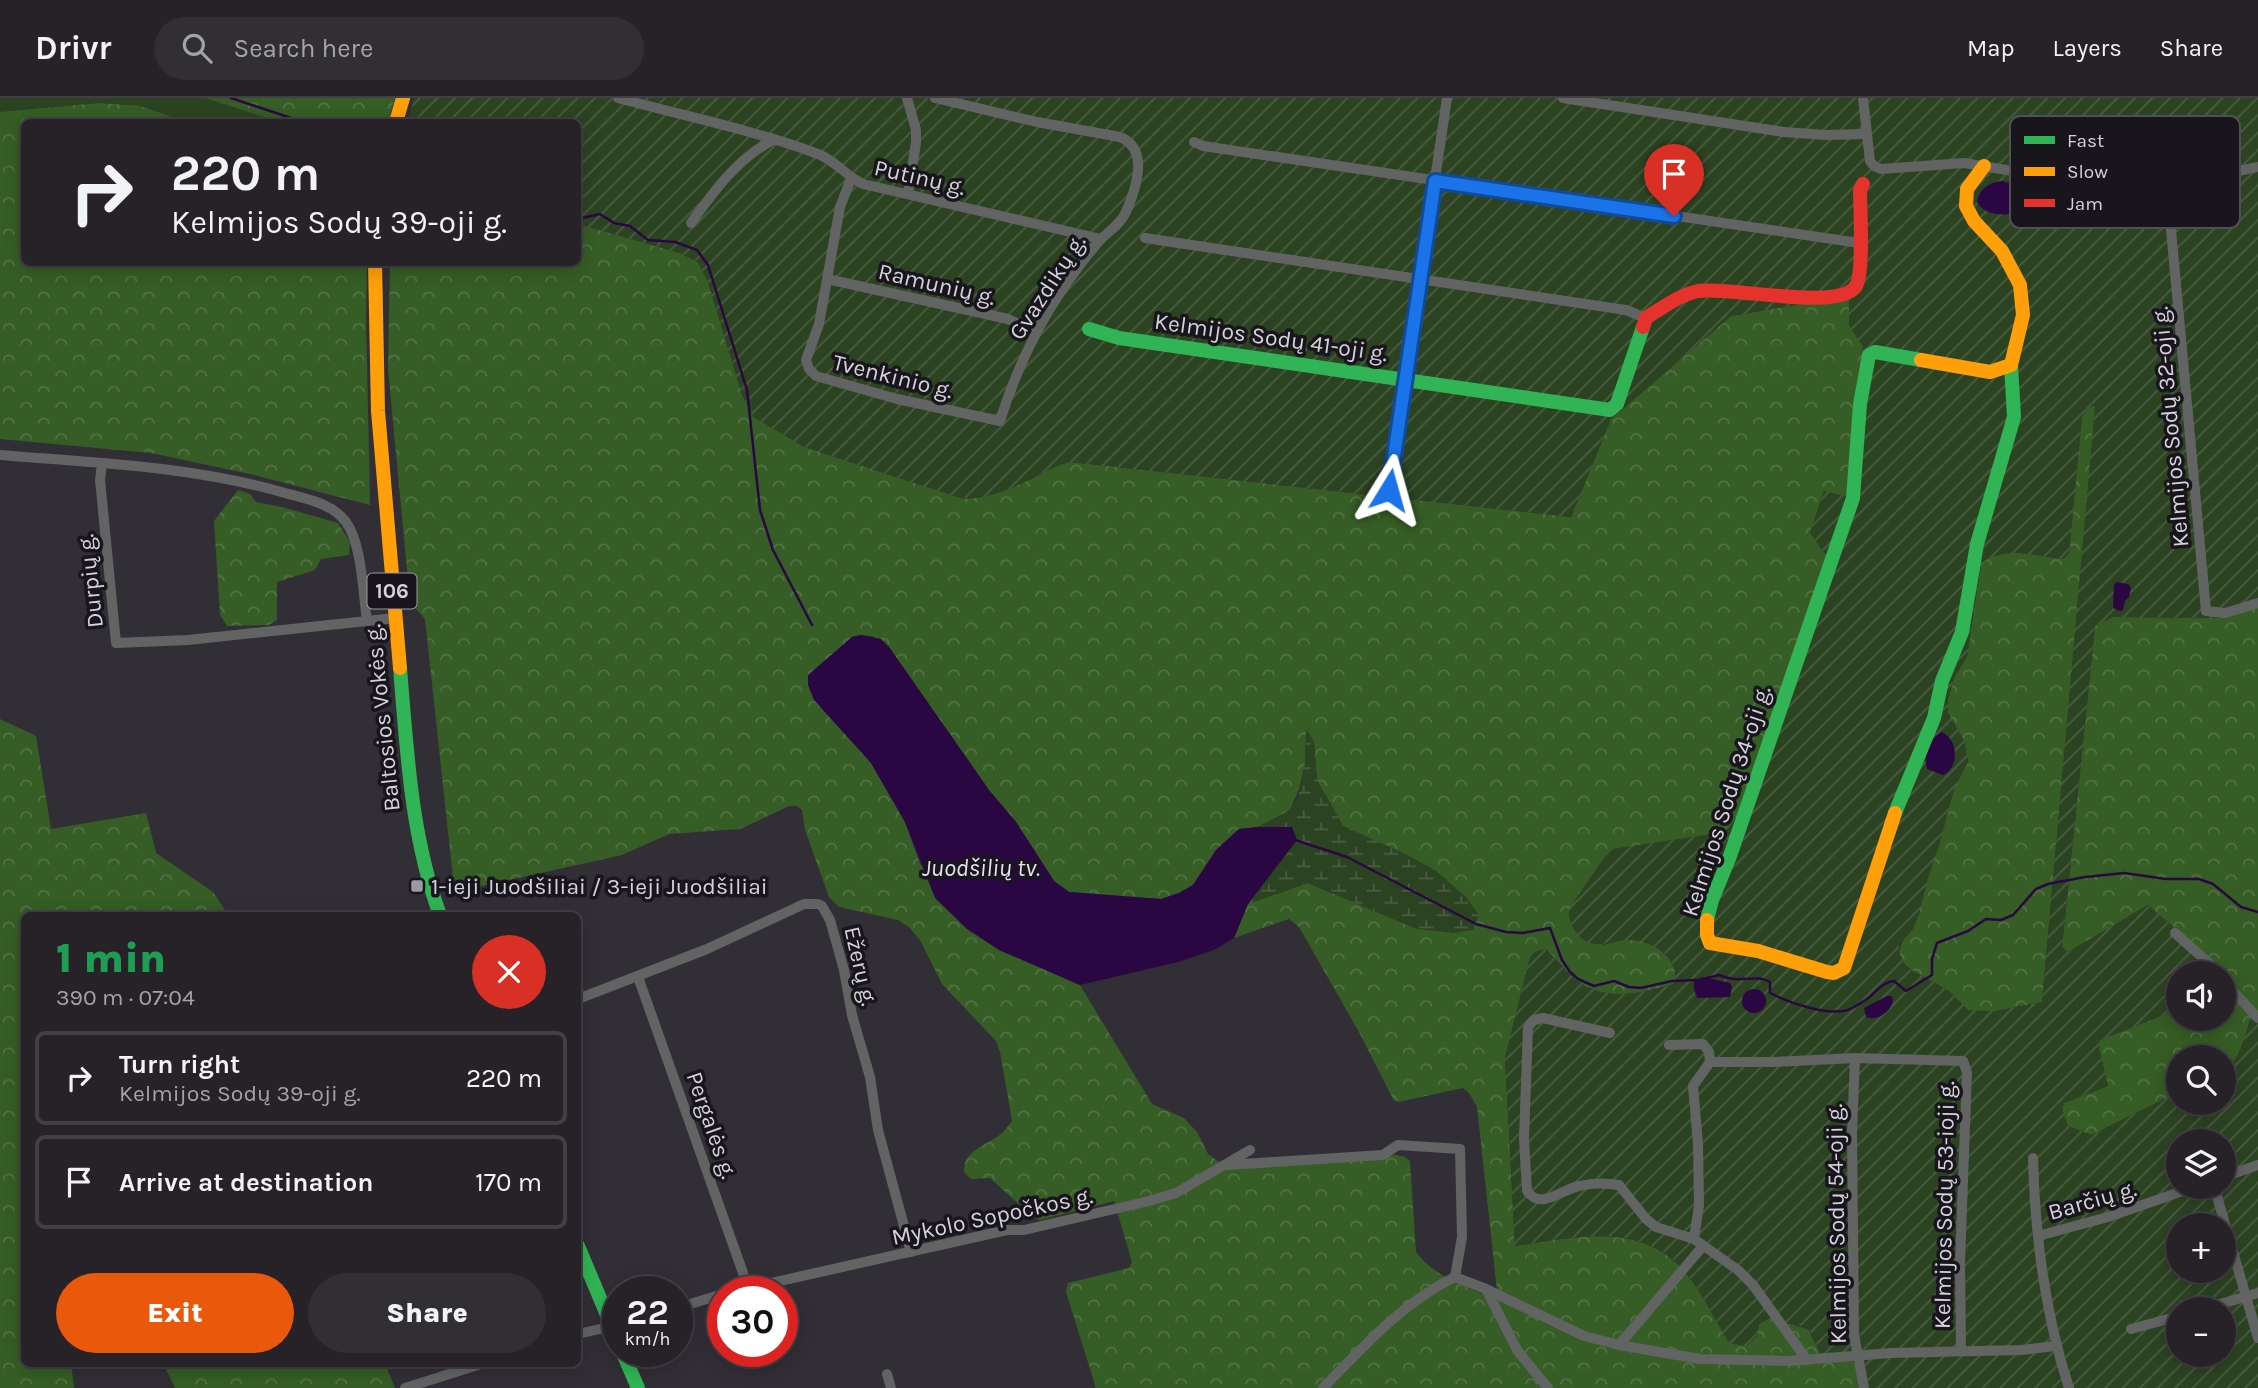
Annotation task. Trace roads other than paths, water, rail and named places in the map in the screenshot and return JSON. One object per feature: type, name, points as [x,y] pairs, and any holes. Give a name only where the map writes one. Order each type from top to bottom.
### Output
[{"type":"street","points":[[397,119],[403,98]]},
{"type":"street","name":"Putinų g.","points":[[618,98],[773,139],[820,155],[834,162],[851,179],[863,184],[1101,239]]},
{"type":"street","points":[[907,98],[916,130],[908,193]]},
{"type":"street","name":"Gvazdikų g.","points":[[935,98],[1037,122],[1120,137],[1131,142],[1138,153],[1139,161],[1125,216],[1101,239],[1070,278],[1036,332],[1011,385],[1000,421]]},
{"type":"street","points":[[1389,490],[1447,98]]},
{"type":"street","points":[[1563,98],[1784,132],[1867,134]]},
{"type":"street","points":[[1863,98],[1870,161],[1874,166],[1891,170],[1953,162],[2010,170]]},
{"type":"street","points":[[691,223],[713,192],[742,161],[755,149],[773,139]]},
{"type":"street","points":[[1194,142],[1203,146],[1859,243]]},
{"type":"street","name":"Kelmijos Sodų 34-oji g.","points":[[1984,166],[1967,189],[1965,202],[1976,224],[2007,259],[2021,287],[2020,325],[2011,365],[2014,417],[1977,544],[1962,632],[1942,681],[1934,718],[1896,811],[1844,968],[1827,972],[1758,951],[1710,943],[1706,932],[1712,899],[1730,856],[1853,498],[1860,404],[1869,355],[1875,352],[1990,372],[2011,365]]},
{"type":"street","points":[[2240,171],[2258,167]]},
{"type":"street","name":"Tvenkinio g.","points":[[851,179],[839,207],[819,324],[806,360],[812,373],[897,399],[1000,421]]},
{"type":"street","points":[[1145,238],[1626,310],[1646,318],[1699,290],[1819,298],[1843,295],[1854,289],[1857,283],[1860,190],[1863,184]]},
{"type":"street","name":"Kelmijos Sodų 32-oji g.","points":[[2171,228],[2206,611],[2225,612],[2258,603]]},
{"type":"street","name":"Baltosios Vokės g.","points":[[375,266],[377,399],[410,781],[418,834],[439,912]]},
{"type":"street","name":"Ramunių g.","points":[[827,279],[1009,319],[1036,332]]},
{"type":"street","name":"Kelmijos Sodų 41-oji g.","points":[[1088,329],[1119,338],[1610,410],[1617,404],[1646,318]]},
{"type":"street","points":[[0,456],[193,471],[328,507],[339,514],[352,534],[367,621]]},
{"type":"street","name":"Durpių g.","points":[[102,464],[100,480],[116,643],[126,645],[188,640],[395,618]]},
{"type":"street","name":"Ežerų g.","points":[[581,998],[638,977],[804,904],[818,904],[826,910],[844,970],[852,1014],[870,1077],[878,1130],[912,1252]]},
{"type":"street","points":[[2175,933],[2206,961]]},
{"type":"street","name":"Pergalės g.","points":[[638,977],[744,1276]]},
{"type":"street","points":[[2236,994],[2258,1017]]},
{"type":"street","points":[[1610,1033],[1543,1018],[1534,1020],[1528,1027],[1524,1139],[1527,1191],[1540,1200],[1581,1185],[1619,1185],[1646,1219],[1656,1227],[1694,1239],[1738,1270],[1753,1285],[1807,1360]]},
{"type":"street","points":[[1669,1045],[1703,1044],[1709,1052],[1710,1062],[1693,1086],[1699,1205],[1694,1239]]},
{"type":"street","name":"Kelmijos Sodų 53-ioji g.","points":[[1710,1062],[1855,1058],[1959,1059],[1966,1066],[1968,1072],[1960,1262],[1961,1351]]},
{"type":"street","name":"Kelmijos Sodų 54-oji g.","points":[[1855,1058],[1852,1132],[1854,1335],[1864,1388]]},
{"type":"street","points":[[1223,1165],[1383,1155],[1398,1145],[1460,1149],[1462,1237],[1455,1277]]},
{"type":"street","name":"Mykolo Sopočkos g.","points":[[798,1276],[1007,1230],[1024,1230],[1149,1201],[1176,1192],[1250,1150]]},
{"type":"street","points":[[2033,1158],[2043,1279],[2055,1346],[2069,1388]]},
{"type":"street","points":[[2236,1173],[2258,1165]]},
{"type":"street","name":"Barčių g.","points":[[2038,1236],[2108,1217],[2166,1197]]},
{"type":"street","points":[[2218,1199],[2258,1338]]},
{"type":"street","points":[[1619,1345],[1703,1246]]},
{"type":"street","points":[[581,1252],[602,1297]]},
{"type":"street","points":[[1323,1388],[1371,1338],[1429,1290],[1455,1277],[1584,1336],[1700,1359],[1789,1361],[1857,1355],[2021,1350],[2055,1346]]},
{"type":"street","points":[[1486,1289],[1517,1350],[1548,1388]]},
{"type":"street","points":[[2236,1299],[2258,1293]]},
{"type":"street","points":[[2132,1329],[2166,1320]]},
{"type":"street","points":[[581,1333],[602,1328]]},
{"type":"street","points":[[405,1388],[471,1367]]},
{"type":"street","points":[[629,1367],[638,1388]]},
{"type":"street","points":[[887,1374],[891,1388]]},
{"type":"water","points":[[2002,181],[2010,183],[2010,214],[1994,214],[1984,210],[1977,202],[1985,187]]},
{"type":"water","points":[[2114,584],[2128,584],[2131,588],[2123,610],[2120,611],[2113,608]]},
{"type":"water","name":"Juodšilių tv.","points":[[861,635],[881,639],[889,647],[989,790],[1016,822],[1054,881],[1069,892],[1161,899],[1193,885],[1216,850],[1239,829],[1292,827],[1297,840],[1248,904],[1234,938],[1214,950],[1178,962],[1080,985],[999,950],[967,929],[935,898],[905,822],[871,763],[814,700],[808,685],[808,675],[852,637]]},
{"type":"water","points":[[1942,732],[1951,741],[1955,753],[1952,766],[1943,775],[1927,769],[1926,759],[1930,743]]},
{"type":"water","points":[[1704,977],[1730,983],[1730,997],[1697,998],[1694,980]]},
{"type":"water","points":[[1754,989],[1765,996],[1766,1001],[1759,1012],[1754,1013],[1743,1006],[1742,1001],[1749,990]]},
{"type":"water","points":[[1891,996],[1893,1000],[1887,1012],[1875,1018],[1866,1017],[1864,1008]]},
{"type":"waterway","points":[[231,98],[294,119]]},
{"type":"waterway","points":[[581,218],[600,214],[614,223],[630,226],[648,240],[675,242],[697,250],[708,265],[747,390],[760,510],[773,550],[812,625]]},
{"type":"waterway","points":[[1295,840],[1347,857],[1476,924],[1506,932],[1523,933],[1550,928],[1562,960],[1570,972],[1594,986],[1614,981],[1641,988],[1672,981],[1697,980]]},
{"type":"waterway","points":[[1707,978],[1719,975],[1734,979],[1764,980],[1770,982],[1770,993],[1788,1001],[1819,1010],[1848,1010],[1886,983],[1894,981],[1906,991],[1932,975],[1932,959],[1937,943],[1968,931],[1986,919],[2001,920],[2013,915],[2036,889],[2085,877],[2124,873],[2166,879],[2199,879],[2213,884],[2241,907],[2258,912]]},
{"type":"place","name":"1-ieji Juodšiliai / 3-ieji Juodšiliai","points":[[417,886]]}]
